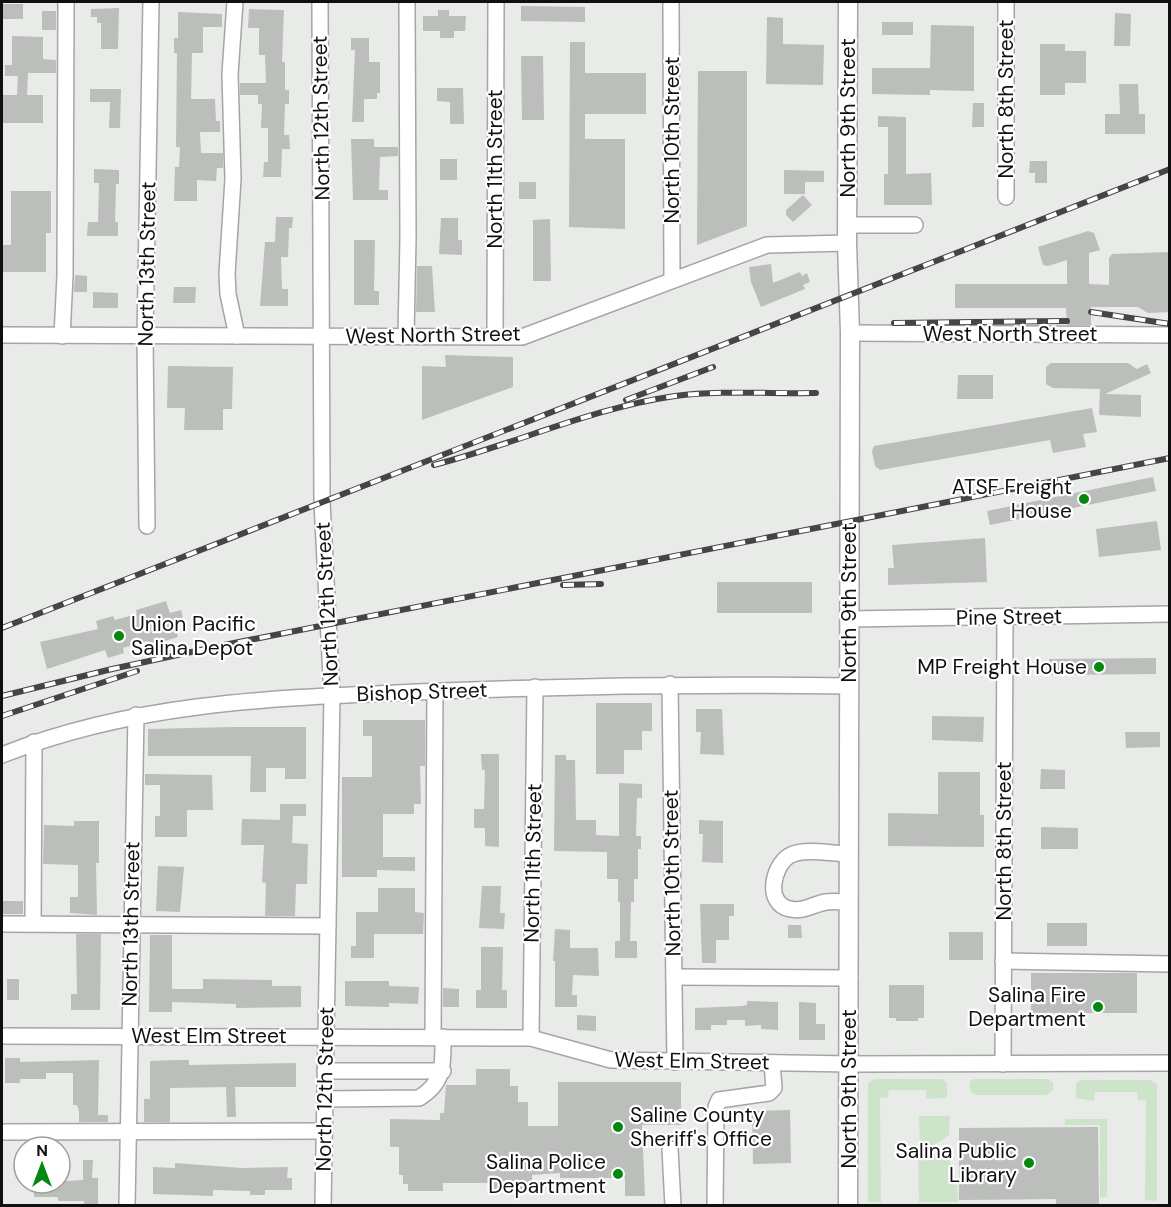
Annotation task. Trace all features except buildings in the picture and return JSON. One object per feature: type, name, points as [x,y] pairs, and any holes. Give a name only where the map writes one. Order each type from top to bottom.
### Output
[{"type":"main road","name":"North 9th Street","points":[[848,2],[850,333],[848,1206]]},
{"type":"street","points":[[62,336],[65,276],[66,2]]},
{"type":"street","name":"North 13th Street","points":[[147,526],[145,336],[151,2]]},
{"type":"street","points":[[235,2],[230,74],[233,179],[227,274],[228,294],[237,336]]},
{"type":"street","name":"North 12th Street","points":[[320,2],[322,502],[332,696],[323,1206]]},
{"type":"street","points":[[406,336],[407,2]]},
{"type":"street","name":"North 11th Street","points":[[495,336],[496,2]]},
{"type":"street","name":"North 10th Street","points":[[671,2],[672,279]]},
{"type":"street","name":"North 8th Street","points":[[1006,2],[1006,197]]},
{"type":"street","name":"West North Street","points":[[2,335],[522,337],[767,245],[915,225]]},
{"type":"street","name":"West North Street","points":[[850,333],[1170,335]]},
{"type":"street","name":"Pine Street","points":[[849,619],[1170,614]]},
{"type":"street","name":"North 8th Street","points":[[1003,1065],[1005,618]]},
{"type":"street","name":"North 10th Street","points":[[670,684],[675,1062]]},
{"type":"street","name":"Bishop Street","points":[[2,755],[34,742],[136,715],[230,701],[535,687],[670,684],[849,686]]},
{"type":"street","name":"North 11th Street","points":[[531,1038],[535,687]]},
{"type":"street","points":[[325,1099],[414,1099],[428,1093],[443,1071],[438,1037],[435,691]]},
{"type":"street","name":"North 13th Street","points":[[127,1206],[136,715]]},
{"type":"street","points":[[33,923],[34,742]]},
{"type":"street","points":[[849,854],[800,853],[789,856],[778,869],[774,886],[778,900],[789,909],[810,909],[825,902],[849,903]]},
{"type":"street","points":[[2,924],[328,927]]},
{"type":"street","points":[[1004,961],[1170,964]]},
{"type":"street","points":[[674,977],[850,978]]},
{"type":"street","name":"West Elm Street","points":[[2,1036],[531,1038],[611,1060],[675,1062],[1003,1065],[1170,1063]]},
{"type":"street","points":[[716,1206],[716,1107],[719,1100],[769,1093],[774,1088],[772,1063]]},
{"type":"street","points":[[325,1071],[443,1071]]},
{"type":"street","points":[[2,1132],[324,1131]]},
{"type":"street","points":[[670,1149],[673,1206]]},
{"type":"green space","points":[[875,1079],[942,1079],[947,1083],[947,1096],[926,1099],[926,1090],[889,1090],[887,1098],[880,1098],[881,1202],[868,1202],[868,1086],[869,1082]]},
{"type":"green space","points":[[974,1079],[1048,1079],[1053,1082],[1053,1090],[1047,1095],[976,1095],[970,1091],[970,1082]]},
{"type":"green space","points":[[1081,1080],[1150,1080],[1157,1084],[1157,1201],[1145,1200],[1146,1100],[1138,1100],[1137,1092],[1095,1092],[1094,1101],[1076,1098],[1076,1083]]},
{"type":"green space","points":[[919,1116],[950,1116],[949,1135],[931,1147],[920,1147]]},
{"type":"green space","points":[[1065,1119],[1107,1119],[1107,1197],[1100,1197],[1100,1125],[1065,1125]]},
{"type":"green space","points":[[950,1155],[950,1163],[957,1180],[958,1202],[919,1202],[918,1156]]},
{"type":"railway","points":[[2,628],[1170,169]]},
{"type":"railway","points":[[1091,312],[1170,324]]},
{"type":"railway","points":[[894,323],[1067,321]]},
{"type":"railway","points":[[626,400],[713,367]]},
{"type":"railway","points":[[434,465],[614,409],[675,396],[710,393],[816,393]]},
{"type":"railway","points":[[2,696],[224,645],[1170,458]]},
{"type":"railway","points":[[563,585],[601,584]]},
{"type":"railway","points":[[2,716],[137,671]]},
{"type":"place","name":"ATSF Freight House","points":[[1084,499]]},
{"type":"place","name":"Union Pacific Salina Depot","points":[[119,636]]},
{"type":"place","name":"MP Freight House","points":[[1099,667]]},
{"type":"place","name":"Salina Fire Department","points":[[1098,1007]]},
{"type":"place","name":"Saline County Sheriff's Office","points":[[618,1127]]},
{"type":"place","name":"Salina Public Library","points":[[1029,1163]]},
{"type":"place","name":"Salina Police Department","points":[[618,1174]]}]
